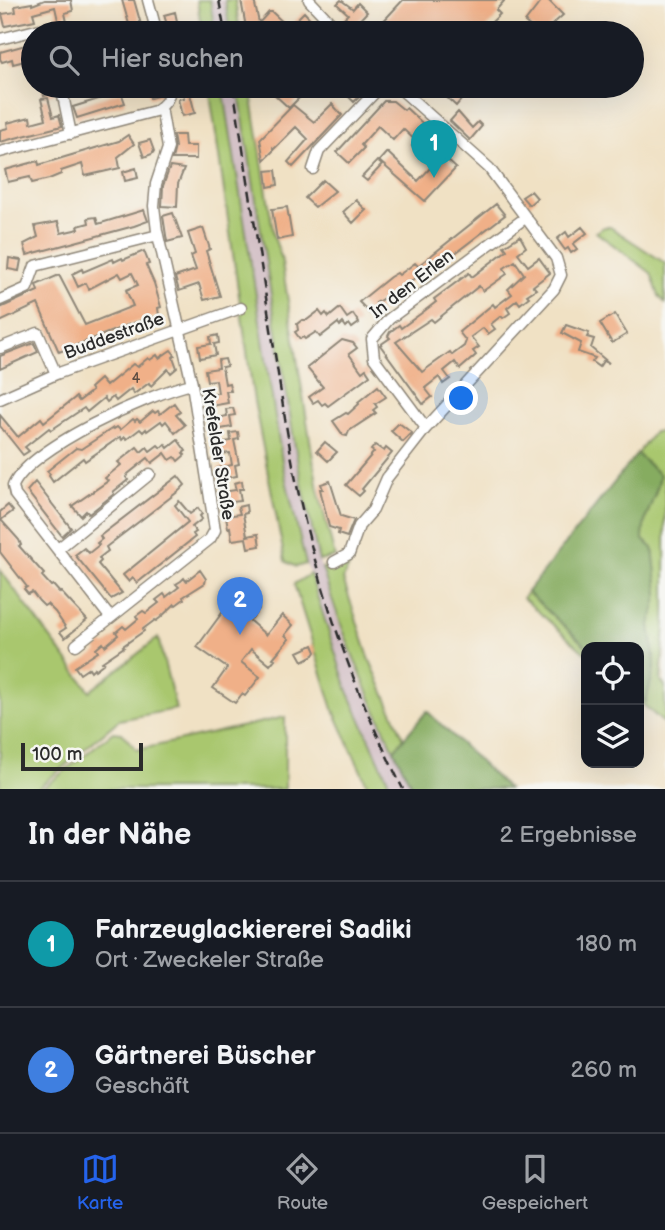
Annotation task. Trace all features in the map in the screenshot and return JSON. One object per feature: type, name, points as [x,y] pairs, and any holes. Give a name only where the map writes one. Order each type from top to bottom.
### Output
[{"type":"street","points":[[148,0],[154,21]]},
{"type":"street","points":[[309,0],[329,21]]},
{"type":"street","points":[[0,39],[21,35]]},
{"type":"street","points":[[64,98],[71,134]]},
{"type":"street","points":[[0,152],[161,107],[168,98]]},
{"type":"street","points":[[313,169],[319,151],[370,98]]},
{"type":"street","points":[[334,562],[349,554],[359,526],[373,510],[387,478],[426,428],[559,282],[561,275],[556,258],[489,168],[410,98]]},
{"type":"street","name":"Krefelder Straße","points":[[76,645],[210,539],[215,530],[192,384],[154,206],[156,184],[168,148],[161,107]]},
{"type":"street","name":"In den Erlen","points":[[426,428],[374,358],[372,339],[389,319],[525,218]]},
{"type":"street","points":[[0,300],[27,288],[35,266],[158,234]]},
{"type":"street","name":"Buddestraße","points":[[0,399],[56,374],[241,308]]},
{"type":"street","points":[[0,348],[38,333],[56,374]]},
{"type":"street","points":[[110,616],[13,493],[15,481],[24,471],[78,432],[109,415],[192,384]]},
{"type":"street","points":[[58,550],[150,474]]},
{"type":"shaded area","points":[[210,0],[225,0],[228,21],[213,21]]},
{"type":"shaded area","points":[[225,98],[240,98],[298,465],[319,561],[362,683],[413,789],[392,789],[347,689],[306,564],[283,467]]},
{"type":"green space","points":[[197,0],[210,0],[213,21],[200,21]]},
{"type":"green space","points":[[225,0],[235,0],[238,21],[228,21]]},
{"type":"green space","points":[[211,98],[225,98],[283,467],[306,564],[296,567],[285,561],[254,401]]},
{"type":"green space","points":[[240,98],[252,98],[274,237],[281,257],[318,490],[335,557],[319,561],[298,465]]},
{"type":"green space","points":[[610,227],[665,263],[665,303],[659,296],[651,273],[596,232]]},
{"type":"green space","points":[[665,428],[665,621],[661,681],[665,686],[665,724],[644,705],[655,664],[649,625],[658,594],[653,548],[643,540],[643,531],[660,475],[637,454],[654,432]]},
{"type":"green space","points":[[637,454],[660,475],[643,531],[643,540],[653,548],[658,594],[650,625],[655,664],[646,702],[644,642],[582,642],[527,592]]},
{"type":"green space","points":[[352,560],[343,579],[369,658],[404,739],[394,750],[337,615],[322,568]]},
{"type":"green space","points":[[0,570],[90,691],[158,638],[176,709],[119,720],[37,789],[0,789]]},
{"type":"green space","points":[[310,574],[347,689],[392,789],[369,789],[333,709],[294,584]]},
{"type":"green space","points":[[527,592],[582,642],[581,650],[523,598]]},
{"type":"green space","points":[[427,711],[508,789],[413,789],[394,750]]},
{"type":"green space","points":[[285,717],[285,789],[42,789],[113,732],[122,733],[137,750]]},
{"type":"building","points":[[45,0],[71,0],[73,11],[65,13],[67,21],[58,21],[55,7],[33,13],[35,20],[5,26],[2,14],[16,12],[15,6],[32,5]]},
{"type":"building","points":[[122,0],[134,0],[140,21],[128,21]]},
{"type":"building","points":[[241,0],[254,0],[259,21],[245,21]]},
{"type":"building","points":[[341,0],[353,9],[358,3],[367,12],[359,21],[347,21],[344,18],[348,14],[337,4]]},
{"type":"building","points":[[403,0],[505,0],[496,10],[500,14],[493,21],[384,21]]},
{"type":"building","points":[[542,0],[548,0],[563,15],[556,21],[526,21]]},
{"type":"building","points":[[175,12],[177,21],[166,21],[164,15]]},
{"type":"building","points":[[269,12],[282,21],[261,21]]},
{"type":"building","points":[[304,12],[312,21],[295,21]]},
{"type":"building","points":[[21,46],[21,62],[13,64],[12,59],[2,62],[0,52]]},
{"type":"building","points":[[48,98],[53,117],[59,115],[62,126],[0,142],[0,130],[8,128],[7,123],[30,117],[31,123],[46,119],[41,99]]},
{"type":"building","points":[[102,98],[123,98],[125,103],[77,118],[73,107]]},
{"type":"building","points":[[191,98],[195,113],[182,116],[178,99]]},
{"type":"building","points":[[278,98],[299,98],[289,108]]},
{"type":"building","points":[[447,98],[463,98],[456,106]]},
{"type":"building","points":[[384,101],[393,101],[404,110],[406,108],[432,132],[427,138],[456,168],[425,201],[379,161],[387,152],[418,181],[433,165],[412,146],[416,141],[403,129],[393,140],[378,126],[361,145],[364,148],[349,163],[337,152]]},
{"type":"building","points":[[332,104],[342,115],[293,167],[288,162],[308,139],[296,127],[264,160],[260,139],[293,105],[314,122]]},
{"type":"building","points":[[458,112],[472,128],[478,122],[482,126],[470,140],[450,121]]},
{"type":"building","points":[[128,135],[134,144],[118,157],[120,168],[85,176],[82,164],[61,171],[61,174],[49,179],[32,183],[30,177],[8,182],[5,170],[38,161],[39,165],[119,141]]},
{"type":"building","points":[[173,135],[184,135],[185,146],[196,146],[196,159],[172,159],[175,147]]},
{"type":"building","points":[[150,140],[154,151],[144,157],[139,143]]},
{"type":"building","points":[[377,161],[382,165],[367,181],[362,177]]},
{"type":"building","points":[[170,167],[184,169],[178,184],[177,207],[162,206],[163,186]]},
{"type":"building","points":[[136,168],[138,178],[125,181],[123,172]]},
{"type":"building","points":[[276,170],[278,185],[268,187],[266,171]]},
{"type":"building","points":[[323,180],[335,191],[315,207],[305,198]]},
{"type":"building","points":[[531,191],[537,198],[529,205],[522,197]]},
{"type":"building","points":[[356,200],[366,210],[353,223],[343,212]]},
{"type":"building","points":[[496,204],[505,215],[428,274],[418,279],[417,277],[376,303],[381,308],[372,315],[359,302],[390,277],[397,273],[399,275],[415,263],[418,266]]},
{"type":"building","points":[[287,207],[292,237],[277,240],[272,209]]},
{"type":"building","points":[[144,210],[148,221],[27,255],[24,244],[38,237],[35,226],[58,222],[61,233],[79,229],[78,226],[89,223],[88,218],[96,217],[98,224]]},
{"type":"building","points":[[173,213],[182,238],[167,242],[163,216]]},
{"type":"building","points":[[582,227],[587,233],[573,244],[577,249],[571,253],[568,248],[565,250],[557,239],[566,232],[569,237]]},
{"type":"building","points":[[203,228],[210,249],[206,251],[220,296],[204,300],[199,284],[179,291],[175,277],[196,270],[191,256],[195,254],[188,233]]},
{"type":"building","points":[[520,236],[526,247],[518,253],[528,266],[539,258],[550,273],[533,286],[536,289],[527,295],[529,297],[520,304],[517,300],[507,308],[510,313],[491,324],[495,329],[488,334],[483,328],[471,337],[479,347],[473,351],[476,355],[460,369],[455,362],[444,371],[450,379],[443,384],[439,377],[425,388],[432,397],[423,404],[380,345],[390,338],[390,332],[399,325],[401,328],[469,273],[472,277],[507,250],[504,246]],"holes":[[[515,261],[524,274],[508,289],[512,294],[495,307],[493,304],[459,332],[466,341],[464,346],[452,355],[450,352],[422,372],[396,342],[431,319],[434,322],[479,286],[483,291],[507,274],[504,268]]]},
{"type":"building","points":[[144,251],[149,264],[146,265],[161,307],[158,308],[159,316],[133,323],[59,352],[38,304],[0,322],[0,308],[38,291],[36,285],[59,275],[85,325],[133,306],[126,290],[138,285],[132,273],[122,278],[119,273],[89,289],[86,283],[78,287],[72,274],[113,259],[114,262],[122,258],[123,260]]},
{"type":"building","points":[[9,258],[21,260],[19,271],[8,269]]},
{"type":"building","points":[[340,308],[347,318],[353,314],[359,323],[352,328],[349,324],[346,327],[343,323],[340,326],[338,323],[320,337],[316,332],[300,339],[295,332],[298,330],[297,324],[302,320],[307,320],[319,311],[323,316],[326,313],[329,317]]},
{"type":"building","points":[[615,314],[627,334],[612,343],[600,323]]},
{"type":"building","points":[[566,325],[589,333],[587,337],[594,339],[591,348],[609,363],[603,361],[599,367],[592,362],[595,358],[578,352],[581,343],[562,333]]},
{"type":"building","points":[[218,335],[219,343],[214,344],[216,355],[200,358],[198,346],[211,344],[210,337]]},
{"type":"building","points":[[342,340],[353,343],[357,348],[349,354],[362,372],[366,369],[370,375],[328,406],[325,403],[322,405],[318,400],[313,403],[309,397],[323,387],[307,368]]},
{"type":"building","points":[[34,343],[38,352],[0,369],[0,356]]},
{"type":"building","points":[[171,350],[175,355],[173,357],[177,368],[171,373],[168,369],[151,386],[149,383],[134,394],[131,389],[116,401],[113,397],[107,402],[104,398],[87,412],[84,408],[51,430],[49,428],[25,447],[29,451],[23,455],[0,426],[0,415],[18,437],[41,418],[44,422],[76,397],[79,401],[92,391],[90,388],[100,379],[106,386],[133,364],[137,367],[148,358],[150,360],[157,355],[159,358]]},
{"type":"building","points":[[225,359],[227,366],[222,367],[225,384],[229,383],[231,391],[226,391],[228,403],[211,406],[210,394],[218,393],[216,380],[207,381],[205,370],[219,368],[218,360]]},
{"type":"building","points":[[378,386],[386,397],[375,404],[377,407],[373,410],[376,413],[349,431],[347,436],[343,435],[333,421],[348,414]]},
{"type":"building","points":[[174,403],[180,412],[176,415],[185,425],[175,433],[166,421],[163,424],[161,421],[147,431],[140,429],[127,439],[125,437],[122,440],[120,437],[85,461],[83,458],[53,482],[49,476],[47,471],[76,448],[81,449],[113,428],[120,430],[133,419],[140,422],[153,411],[160,414]]},
{"type":"building","points":[[233,408],[235,415],[230,416],[232,427],[215,430],[213,419],[227,416],[226,409]]},
{"type":"building","points":[[399,423],[412,433],[403,442],[391,431]]},
{"type":"building","points":[[238,432],[239,439],[234,440],[239,464],[235,465],[237,476],[220,479],[218,468],[232,465],[230,453],[219,454],[218,443],[231,441],[230,433]]},
{"type":"building","points":[[178,440],[186,451],[178,461],[175,457],[170,460],[165,453],[152,463],[148,458],[128,474],[128,480],[113,492],[114,494],[89,514],[86,511],[81,516],[72,506],[108,481],[105,478],[121,465],[118,462],[137,447],[141,452],[147,447],[150,451],[158,445],[161,448],[165,444],[168,448]]},
{"type":"building","points":[[325,442],[337,452],[328,461],[317,451]]},
{"type":"building","points":[[375,445],[392,453],[359,496],[346,485],[374,452],[371,450]]},
{"type":"building","points":[[178,476],[185,485],[106,547],[108,551],[99,558],[101,561],[98,564],[122,593],[111,599],[75,555],[84,548],[89,553],[99,545],[97,543],[102,539],[100,536]]},
{"type":"building","points":[[242,481],[243,489],[239,489],[241,501],[224,503],[222,492],[236,490],[234,483]]},
{"type":"building","points":[[330,481],[341,516],[354,520],[347,537],[338,534],[339,530],[329,527],[320,489],[323,489],[321,484]]},
{"type":"building","points":[[35,482],[71,528],[62,536],[27,491]]},
{"type":"building","points":[[179,501],[190,514],[198,508],[202,514],[202,519],[192,527],[196,532],[193,534],[195,537],[137,583],[133,578],[129,582],[123,575],[188,522],[175,505]]},
{"type":"building","points":[[8,505],[13,511],[1,520],[19,540],[19,546],[44,574],[42,576],[87,620],[65,638],[60,632],[66,628],[55,612],[47,604],[44,606],[32,592],[28,594],[24,589],[27,587],[0,552],[0,512]]},
{"type":"building","points":[[246,505],[247,513],[243,514],[247,536],[258,534],[260,546],[248,548],[246,538],[232,540],[226,516],[240,514],[238,507]]},
{"type":"building","points":[[200,570],[206,579],[205,583],[183,597],[184,599],[143,629],[144,631],[95,670],[94,668],[91,671],[89,668],[80,674],[75,667],[98,652],[96,649],[103,643],[105,646],[118,635],[116,632],[123,626],[126,629],[138,619],[136,616],[143,611],[146,613],[159,603],[156,600],[164,594],[166,597],[179,587],[176,584],[184,578],[186,581]]},
{"type":"building","points":[[232,589],[259,609],[250,621],[266,635],[282,615],[293,625],[285,635],[289,639],[270,665],[251,649],[241,662],[260,677],[245,696],[242,694],[235,703],[213,688],[227,668],[197,647],[227,606],[223,603]]},
{"type":"building","points":[[313,645],[316,652],[303,661],[298,652]]},
{"type":"railway","points":[[219,0],[223,21]]},
{"type":"railway","points":[[235,98],[285,421],[304,517],[328,605],[350,668],[403,789]]},
{"type":"place","name":"Fahrzeuglackiererei Sadiki","points":[[434,178]]},
{"type":"place","name":"Gärtnerei Büscher","points":[[240,635]]}]
